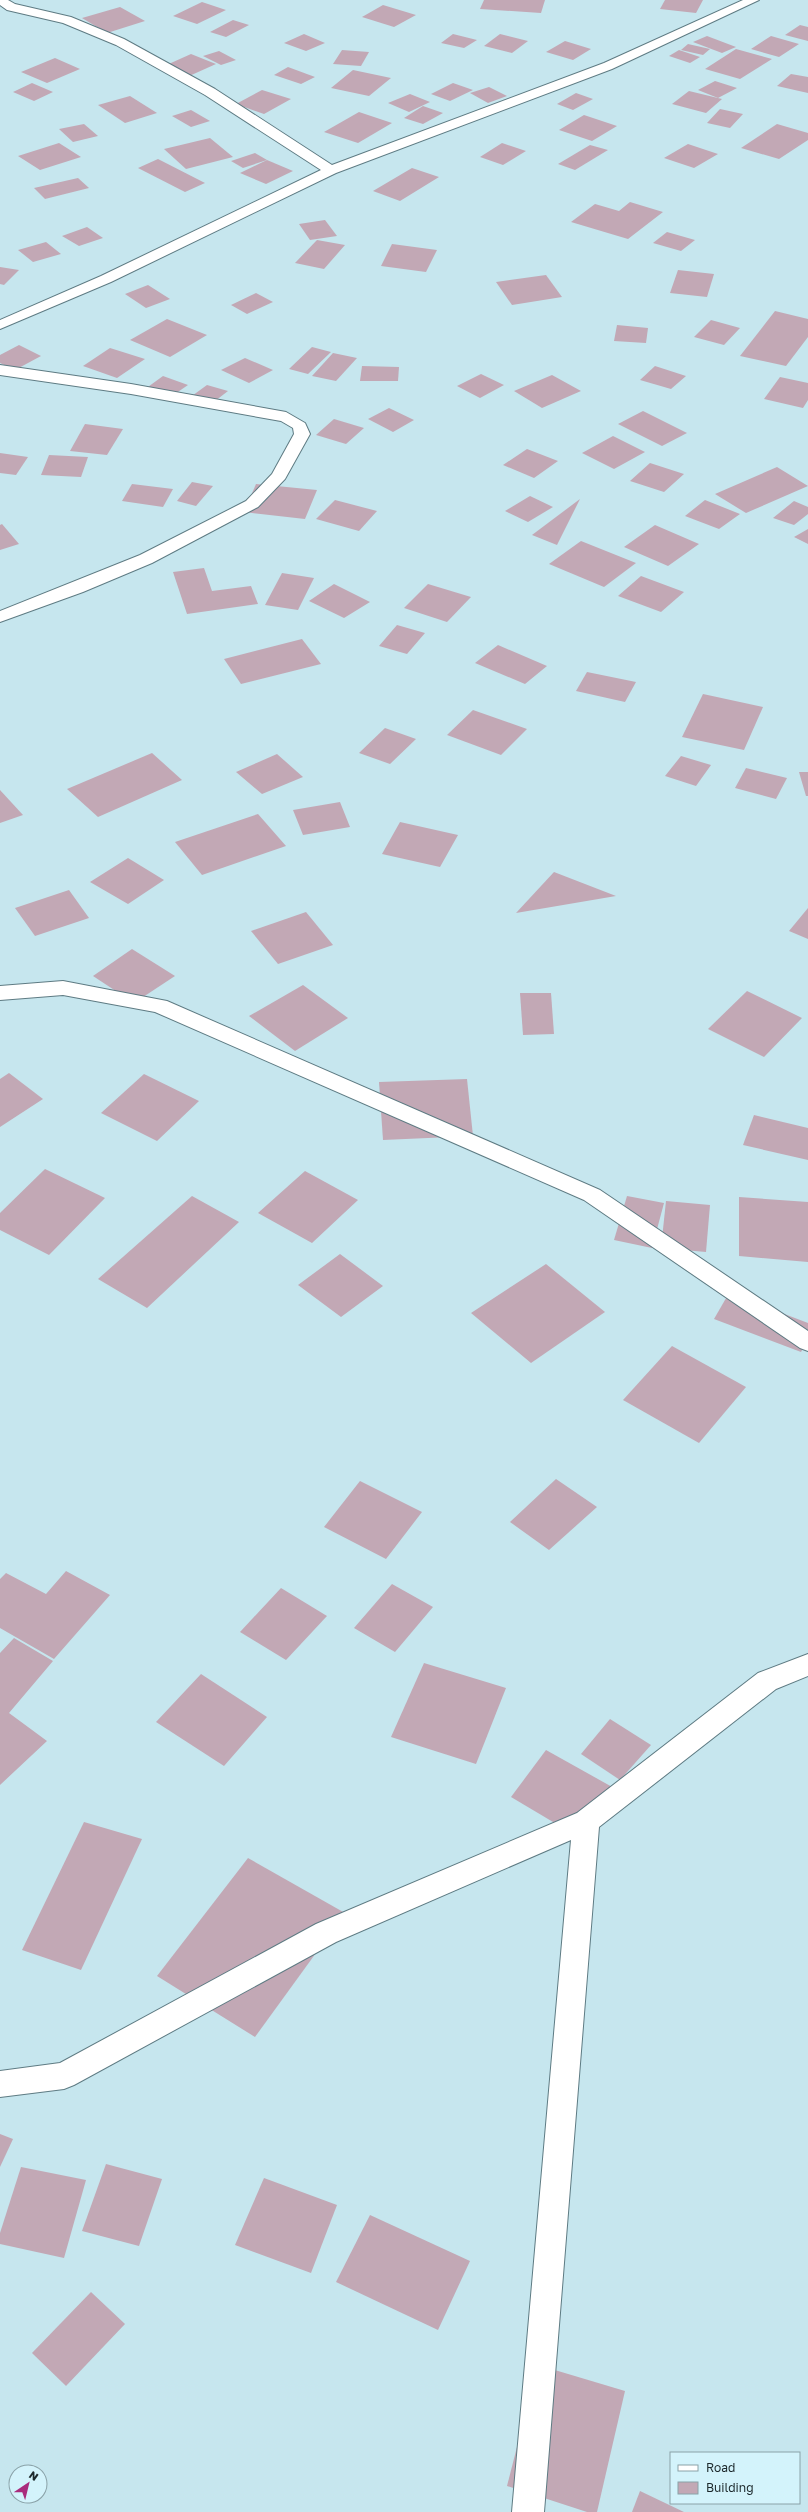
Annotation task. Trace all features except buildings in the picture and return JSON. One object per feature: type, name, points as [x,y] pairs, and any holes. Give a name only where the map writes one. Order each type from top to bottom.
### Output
[{"type":"street","points":[[0,325],[106,279],[331,170],[608,66],[753,0]]},
{"type":"street","points":[[4,5],[37,1]]},
{"type":"street","points":[[4,5],[67,20],[120,42],[210,92],[331,170]]},
{"type":"street","points":[[0,370],[131,389],[286,417],[300,426],[302,434],[279,476],[252,504],[146,559],[77,588],[0,617]]},
{"type":"street","points":[[0,993],[63,988],[160,1006],[592,1195],[808,1342]]},
{"type":"street","points":[[0,2084],[64,2076],[326,1933],[586,1821],[767,1681],[808,1665]]},
{"type":"street","points":[[528,2512],[586,1821]]}]
